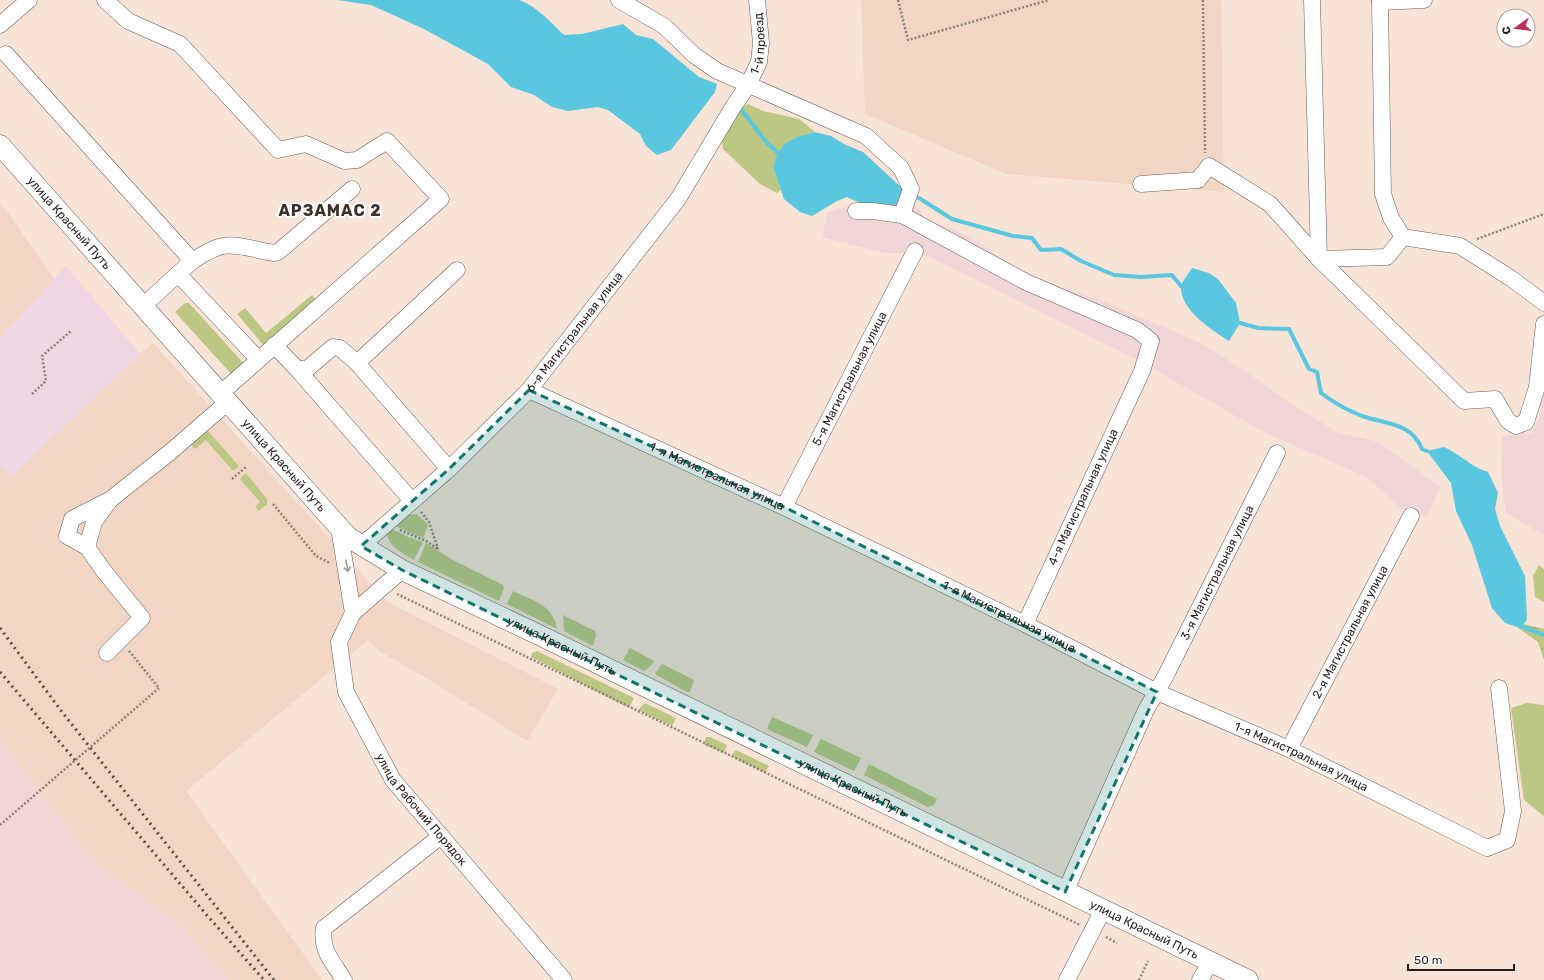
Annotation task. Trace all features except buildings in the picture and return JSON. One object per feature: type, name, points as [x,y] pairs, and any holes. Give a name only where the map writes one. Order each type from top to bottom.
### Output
[{"type":"main road","name":"улица Красный Путь","points":[[0,145],[339,528],[361,546],[402,570],[535,633],[1248,980]]},
{"type":"street","points":[[0,25],[29,0]]},
{"type":"street","points":[[105,0],[128,21],[180,44],[278,150],[306,144],[344,161],[357,160],[387,141],[441,199],[258,359],[224,397],[169,453],[111,499],[72,519],[67,536],[88,547],[103,570],[142,618],[107,653]]},
{"type":"street","points":[[619,0],[664,26],[694,55],[717,71],[866,136],[901,168],[911,189],[902,215],[873,211],[856,211]]},
{"type":"street","name":"1-й проезд","points":[[748,85],[759,62],[761,43],[757,0]]},
{"type":"street","points":[[1312,0],[1319,259]]},
{"type":"street","points":[[1424,0],[1380,1],[1383,194],[1390,218],[1403,237],[1460,246],[1512,279],[1544,303]]},
{"type":"street","points":[[6,54],[187,255],[184,268]]},
{"type":"street","name":"6-я Магистральная улица","points":[[361,546],[449,469],[529,390],[678,199],[733,107],[748,85]]},
{"type":"street","points":[[1141,184],[1198,180],[1210,166],[1270,204],[1319,259],[1464,401],[1495,399],[1508,421],[1516,426],[1526,422],[1540,383],[1544,324]]},
{"type":"street","points":[[143,306],[184,268],[204,253],[225,244],[274,253],[278,252],[352,189]]},
{"type":"street","name":"4-я Магистральная улица","points":[[902,215],[1026,282],[1137,330],[1151,340],[1142,371],[1024,624]]},
{"type":"street","points":[[1319,259],[1387,257],[1403,237]]},
{"type":"street","name":"5-я Магистральная улица","points":[[784,507],[915,251]]},
{"type":"street","points":[[184,268],[258,359]]},
{"type":"street","points":[[357,363],[457,270]]},
{"type":"street","points":[[274,345],[297,369],[412,501]]},
{"type":"street","points":[[297,369],[307,369],[333,347],[340,348],[357,363],[449,469]]},
{"type":"street","name":"1-я Магистральная улица","points":[[529,390],[784,507],[1024,624],[1157,692],[1289,749],[1486,848],[1507,840],[1513,811],[1499,688]]},
{"type":"street","name":"3-я Магистральная улица","points":[[1065,892],[1146,710],[1157,692],[1277,453]]},
{"type":"street","points":[[88,547],[94,522],[111,499]]},
{"type":"street","name":"2-я Магистральная улица","points":[[1289,749],[1411,516]]},
{"type":"street","points":[[339,528],[348,573],[353,613]]},
{"type":"street","name":"улица Рабочий Порядок","points":[[402,570],[353,613],[339,642],[346,692],[393,780],[564,980]]},
{"type":"street","points":[[344,980],[325,949],[322,940],[324,928],[441,836]]},
{"type":"street","points":[[1067,980],[1103,910]]},
{"type":"street","points":[[1200,980],[1211,961]]},
{"type":"path","points":[[898,0],[908,40],[1049,0]]},
{"type":"path","points":[[1203,0],[1203,149],[1210,166]]},
{"type":"path","points":[[1460,246],[1544,214]]},
{"type":"path","points":[[32,394],[46,381],[42,356],[71,331]]},
{"type":"path","points":[[232,479],[246,468]]},
{"type":"path","points":[[394,518],[394,527],[407,534],[426,541],[438,549],[429,522],[412,501]]},
{"type":"path","points":[[273,504],[316,556],[348,573]]},
{"type":"path","points":[[383,587],[1117,943]]},
{"type":"path","points":[[0,825],[159,688],[140,663]]},
{"type":"path","points":[[1139,980],[1148,961]]},
{"type":"highlighted area","points":[[529,390],[784,507],[1157,692],[1065,892],[402,570],[361,546],[449,469]]},
{"type":"shaded area","points":[[861,0],[1221,0],[1224,192],[1006,174],[865,114]]},
{"type":"shaded area","points":[[912,170],[917,179],[916,206],[926,219],[959,232],[1030,275],[1107,303],[1203,344],[1257,379],[1288,402],[1337,432],[1378,442],[1440,487],[1427,517],[1401,509],[1367,477],[1267,434],[1134,358],[927,256],[885,253],[822,237],[828,212],[860,203],[896,205],[904,186],[898,176]]},
{"type":"shaded area","points":[[0,204],[7,211],[54,279],[66,266],[140,354],[153,343],[387,602],[558,689],[527,741],[428,679],[381,652],[368,640],[186,791],[322,980],[0,980]]},
{"type":"shaded area","points":[[66,266],[140,355],[11,477],[0,465],[0,338]]},
{"type":"shaded area","points":[[1544,394],[1544,535],[1506,513],[1501,474],[1502,436],[1532,433],[1542,411],[1536,401]]},
{"type":"shaded area","points":[[0,740],[93,861],[185,929],[228,980],[0,980]]},
{"type":"green space","points":[[748,104],[763,111],[799,119],[815,132],[793,139],[788,142],[781,151],[773,167],[781,190],[777,193],[760,184],[723,149],[721,136],[738,109]]},
{"type":"green space","points":[[312,295],[319,303],[266,348],[237,314],[245,308],[266,333]]},
{"type":"green space","points":[[185,303],[189,303],[246,366],[234,377],[175,312]]},
{"type":"green space","points":[[208,431],[239,466],[233,471],[206,440],[195,449],[190,444],[204,432]]},
{"type":"green space","points":[[246,473],[267,499],[267,504],[259,511],[255,507],[260,502],[240,479]]},
{"type":"green space","points":[[417,514],[428,525],[423,538],[395,526],[407,515]]},
{"type":"green space","points":[[392,529],[423,542],[414,560],[398,550],[388,539],[387,534]]},
{"type":"green space","points":[[426,543],[453,560],[503,585],[504,588],[499,601],[418,562]]},
{"type":"green space","points":[[1539,565],[1544,569],[1544,602],[1535,597],[1533,576]]},
{"type":"green space","points":[[513,591],[541,604],[547,609],[555,621],[557,629],[507,604]]},
{"type":"green space","points":[[563,615],[595,631],[596,635],[593,646],[564,631]]},
{"type":"green space","points":[[1524,624],[1544,629],[1544,660],[1538,642],[1517,627]]},
{"type":"green space","points":[[630,648],[654,661],[651,666],[644,671],[623,660]]},
{"type":"green space","points":[[537,651],[634,698],[629,708],[531,657],[532,653]]},
{"type":"green space","points":[[662,664],[694,680],[690,692],[687,692],[655,674]]},
{"type":"green space","points":[[645,703],[676,718],[672,726],[638,710]]},
{"type":"green space","points":[[1527,703],[1544,705],[1544,816],[1524,800],[1511,708]]},
{"type":"green space","points":[[772,717],[813,735],[807,747],[767,729]]},
{"type":"green space","points":[[706,737],[710,737],[727,745],[724,753],[704,745]]},
{"type":"green space","points":[[821,739],[861,758],[854,771],[814,752]]},
{"type":"green space","points":[[736,750],[769,766],[765,773],[731,756]]},
{"type":"green space","points":[[869,764],[937,799],[934,805],[928,807],[864,775]]},
{"type":"water","points":[[337,0],[519,0],[538,11],[564,35],[582,34],[623,24],[636,35],[653,39],[699,77],[717,84],[715,92],[671,150],[657,155],[646,146],[640,134],[608,110],[598,107],[568,111],[552,107],[534,95],[511,87],[488,64],[424,29],[371,5]]},
{"type":"water","points":[[815,132],[831,136],[844,144],[863,152],[903,189],[896,205],[871,205],[847,197],[837,201],[812,216],[800,212],[784,199],[773,167],[778,153],[786,143],[797,137]]},
{"type":"water","points":[[1192,268],[1209,273],[1218,279],[1236,303],[1240,323],[1229,341],[1206,325],[1191,311],[1186,304],[1182,295],[1181,287]]},
{"type":"water","points":[[1444,447],[1476,467],[1488,472],[1498,493],[1495,509],[1500,526],[1525,576],[1527,619],[1524,624],[1517,627],[1505,623],[1492,608],[1472,545],[1456,511],[1451,483],[1427,451]]},
{"type":"waterway","points":[[741,109],[766,142],[778,153]]},
{"type":"waterway","points":[[919,198],[952,219],[1013,236],[1032,238],[1041,250],[1061,249],[1081,261],[1114,275],[1141,277],[1172,275],[1181,286]]},
{"type":"waterway","points":[[1240,323],[1258,328],[1289,329],[1309,369],[1317,372],[1321,393],[1356,414],[1396,425],[1404,429],[1417,440],[1422,449],[1427,451]]},
{"type":"waterway","points":[[1520,626],[1544,635]]},
{"type":"railway","points":[[0,628],[62,712],[274,980]]},
{"type":"railway","points":[[0,672],[264,980]]},
{"type":"district","name":"АРЗАМАС 2","points":[[330,210]]}]
